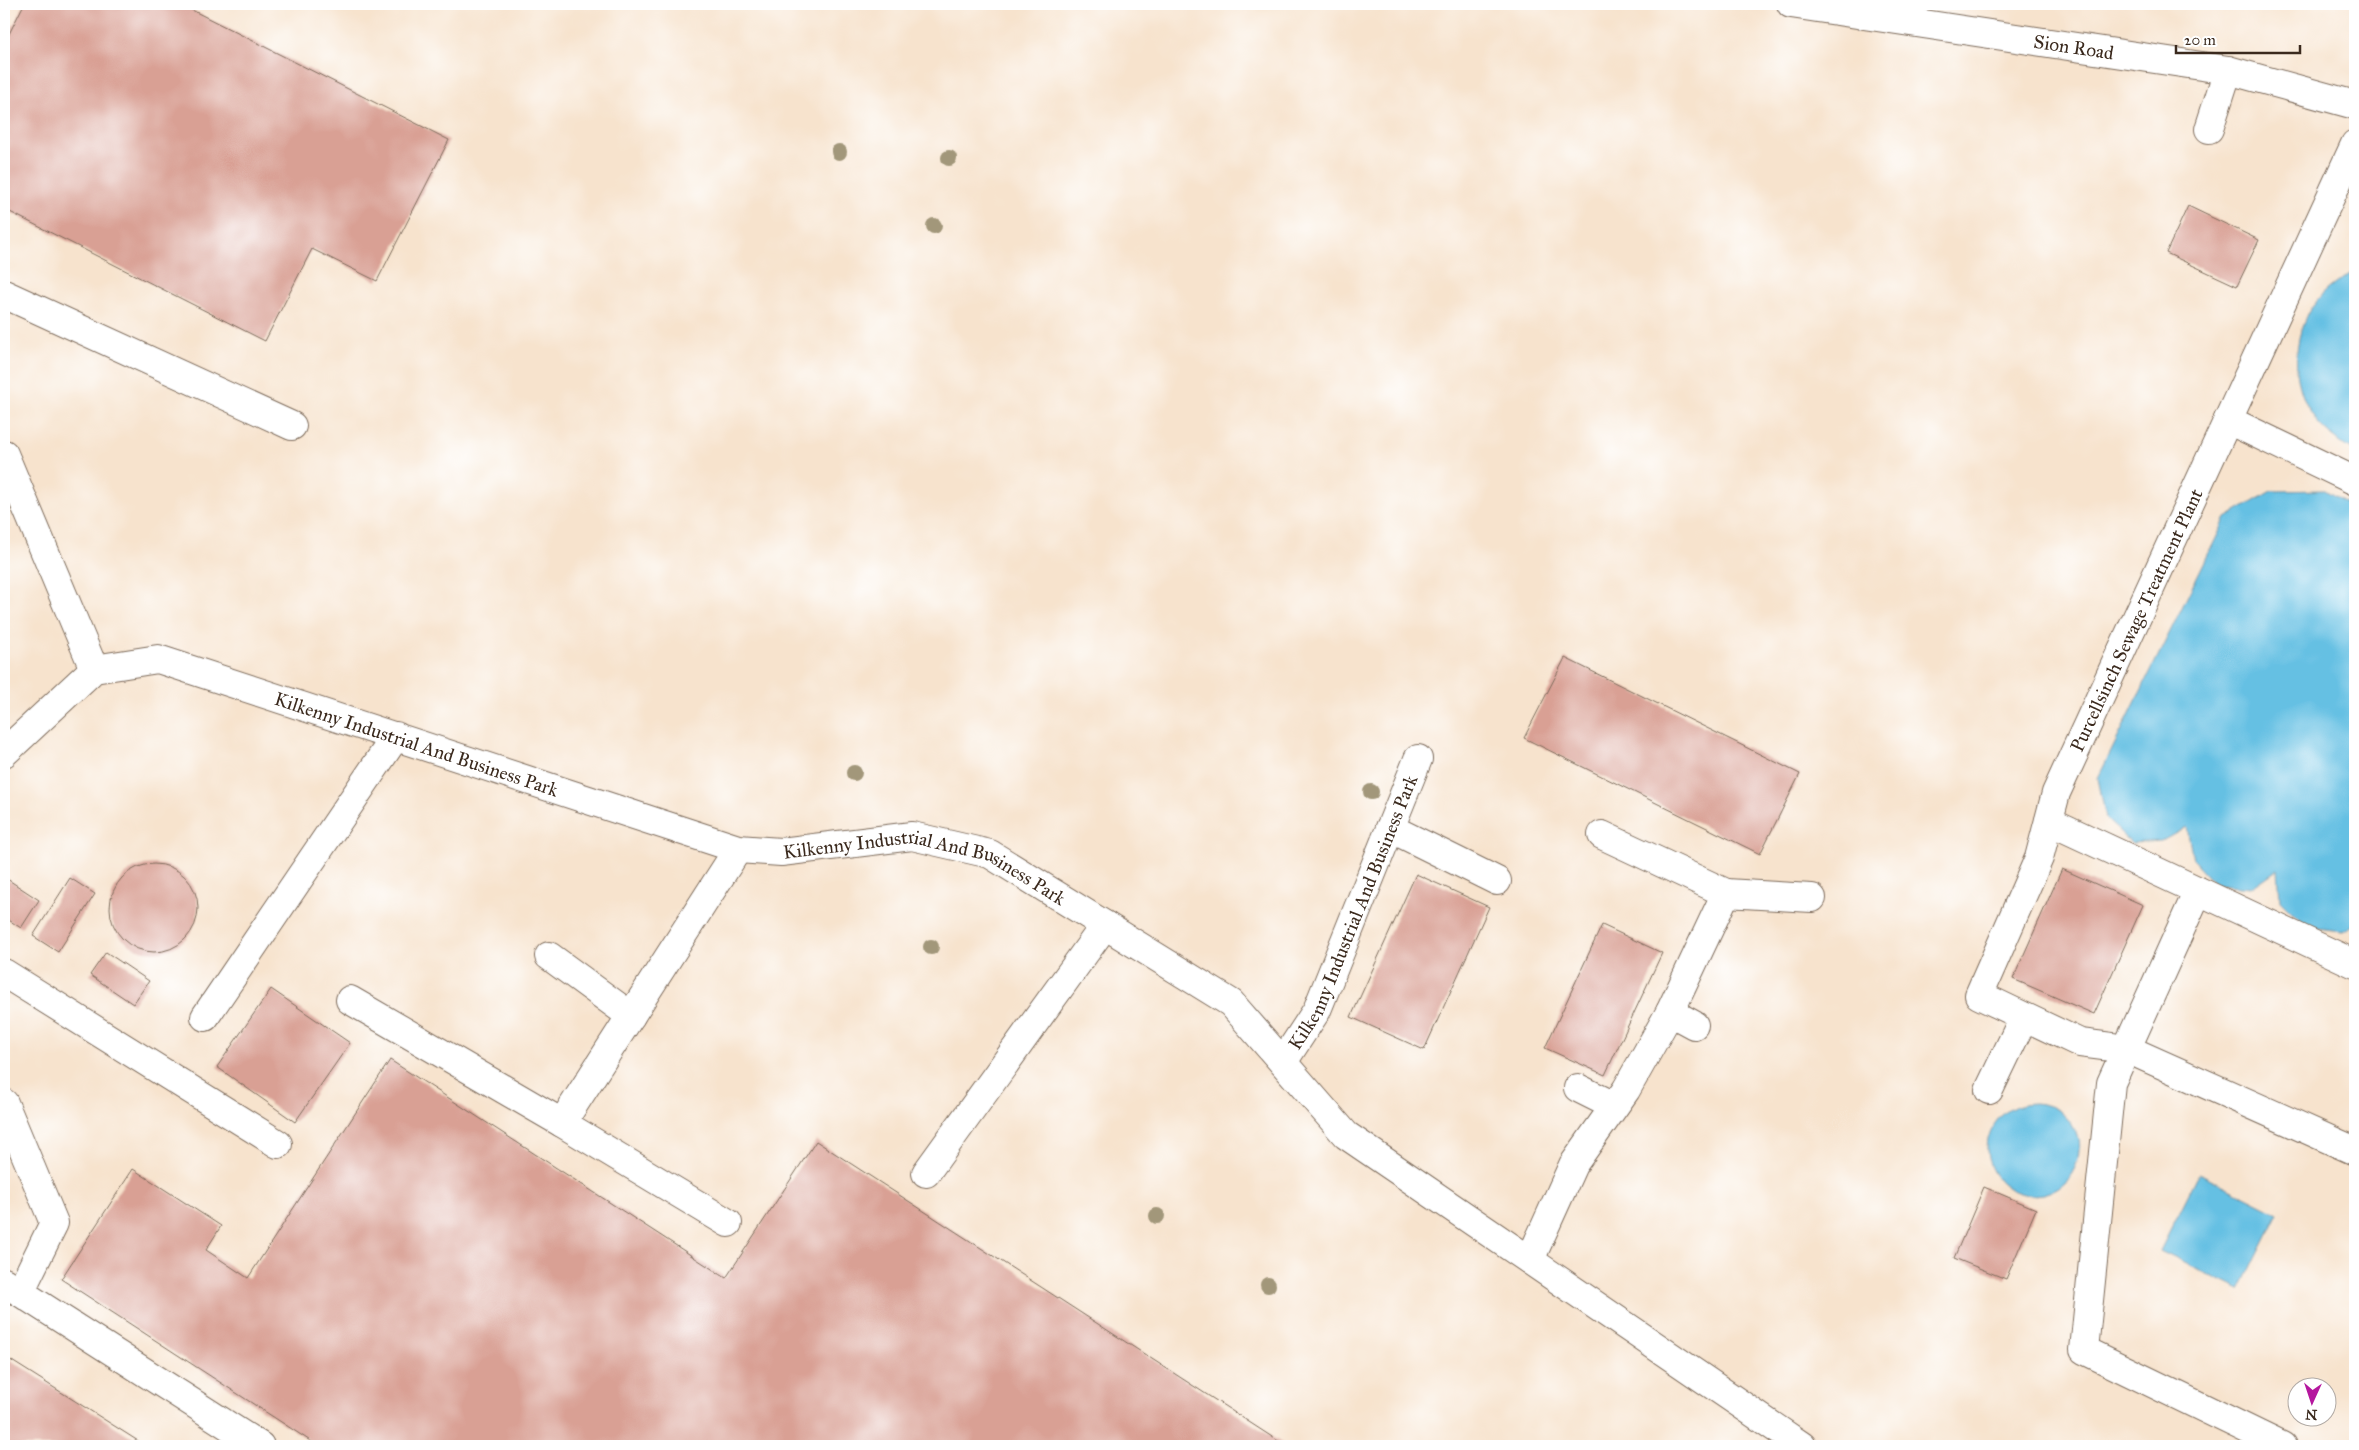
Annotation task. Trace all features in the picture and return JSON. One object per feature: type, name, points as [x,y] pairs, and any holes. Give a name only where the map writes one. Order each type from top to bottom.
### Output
[{"type":"street","name":"Sion Road","points":[[1790,4],[2228,70],[2355,105]]},
{"type":"street","points":[[2209,129],[2228,70]]},
{"type":"street","name":"Purcellsinch Sewage Treatment Plant","points":[[2355,144],[2056,793],[2039,858],[1978,995],[2080,1043],[2127,1048],[2355,1151]]},
{"type":"street","points":[[4,294],[292,426]]},
{"type":"street","points":[[2228,420],[2355,481]]},
{"type":"street","points":[[4,454],[94,669],[4,753]]},
{"type":"street","name":"Kilkenny Industrial And Business Park","points":[[94,669],[158,659],[738,848],[781,852],[912,836],[990,854],[1231,1003],[1346,1135],[1802,1446]]},
{"type":"street","points":[[205,1017],[396,736]]},
{"type":"street","name":"Kilkenny Industrial And Business Park","points":[[1283,1062],[1317,1010],[1418,759]]},
{"type":"street","points":[[2049,821],[2355,964]]},
{"type":"street","points":[[1390,828],[1497,882]]},
{"type":"street","points":[[1602,835],[1726,893],[1812,898]]},
{"type":"street","points":[[562,1123],[738,848]]},
{"type":"street","points":[[2198,891],[2111,1084],[2084,1350],[2282,1446]]},
{"type":"street","points":[[1530,1260],[1573,1165],[1626,1090],[1670,1012],[1726,893]]},
{"type":"street","points":[[926,1173],[1105,925]]},
{"type":"street","points":[[549,956],[631,1016]]},
{"type":"street","points":[[4,973],[278,1144]]},
{"type":"street","points":[[350,1000],[562,1123],[728,1223]]},
{"type":"street","points":[[1670,1012],[1694,1025]]},
{"type":"street","points":[[1990,1090],[2024,1017]]},
{"type":"street","points":[[1578,1088],[1614,1106]]},
{"type":"street","points":[[4,1103],[54,1223],[12,1287],[260,1446]]},
{"type":"water","points":[[2355,271],[2355,451],[2322,428],[2312,414],[2304,399],[2299,382],[2297,347],[2301,330],[2312,306],[2328,289]]},
{"type":"water","points":[[2325,490],[2355,509],[2355,924],[2343,931],[2307,927],[2280,900],[2278,869],[2251,888],[2216,885],[2193,860],[2187,827],[2162,841],[2132,843],[2106,819],[2098,778],[2226,518],[2271,491]]},
{"type":"water","points":[[2033,1103],[2050,1107],[2065,1117],[2075,1132],[2079,1149],[2075,1166],[2065,1181],[2050,1191],[2033,1195],[2016,1191],[2001,1181],[1991,1166],[1987,1149],[1991,1132],[2001,1117],[2016,1107]]},
{"type":"water","points":[[2199,1173],[2278,1213],[2240,1290],[2160,1251]]},
{"type":"building","points":[[24,4],[180,4],[449,140],[377,281],[312,249],[265,341],[4,209],[4,44]]},
{"type":"building","points":[[2188,206],[2259,240],[2237,286],[2166,253]]},
{"type":"building","points":[[1565,658],[1800,774],[1760,854],[1524,738]]},
{"type":"building","points":[[154,864],[171,868],[185,877],[194,891],[198,908],[194,925],[185,939],[171,948],[154,952],[137,948],[123,939],[114,925],[110,908],[114,891],[123,877],[137,868]]},
{"type":"building","points":[[2062,869],[2143,905],[2094,1014],[2013,979]]},
{"type":"building","points":[[1416,874],[1489,907],[1424,1050],[1351,1017]]},
{"type":"building","points":[[4,877],[39,900],[21,928],[4,917]]},
{"type":"building","points":[[70,878],[95,894],[58,952],[33,936]]},
{"type":"building","points":[[1602,925],[1662,953],[1605,1075],[1545,1048]]},
{"type":"building","points":[[106,952],[149,981],[133,1004],[90,975]]},
{"type":"building","points":[[271,989],[350,1043],[295,1122],[217,1067]]},
{"type":"building","points":[[390,1060],[726,1278],[816,1141],[1286,1446],[318,1446],[61,1279],[133,1169],[221,1226],[206,1250],[248,1278]]},
{"type":"building","points":[[1984,1187],[2036,1209],[2006,1279],[1954,1258]]},
{"type":"building","points":[[4,1356],[146,1446],[4,1446]]}]
